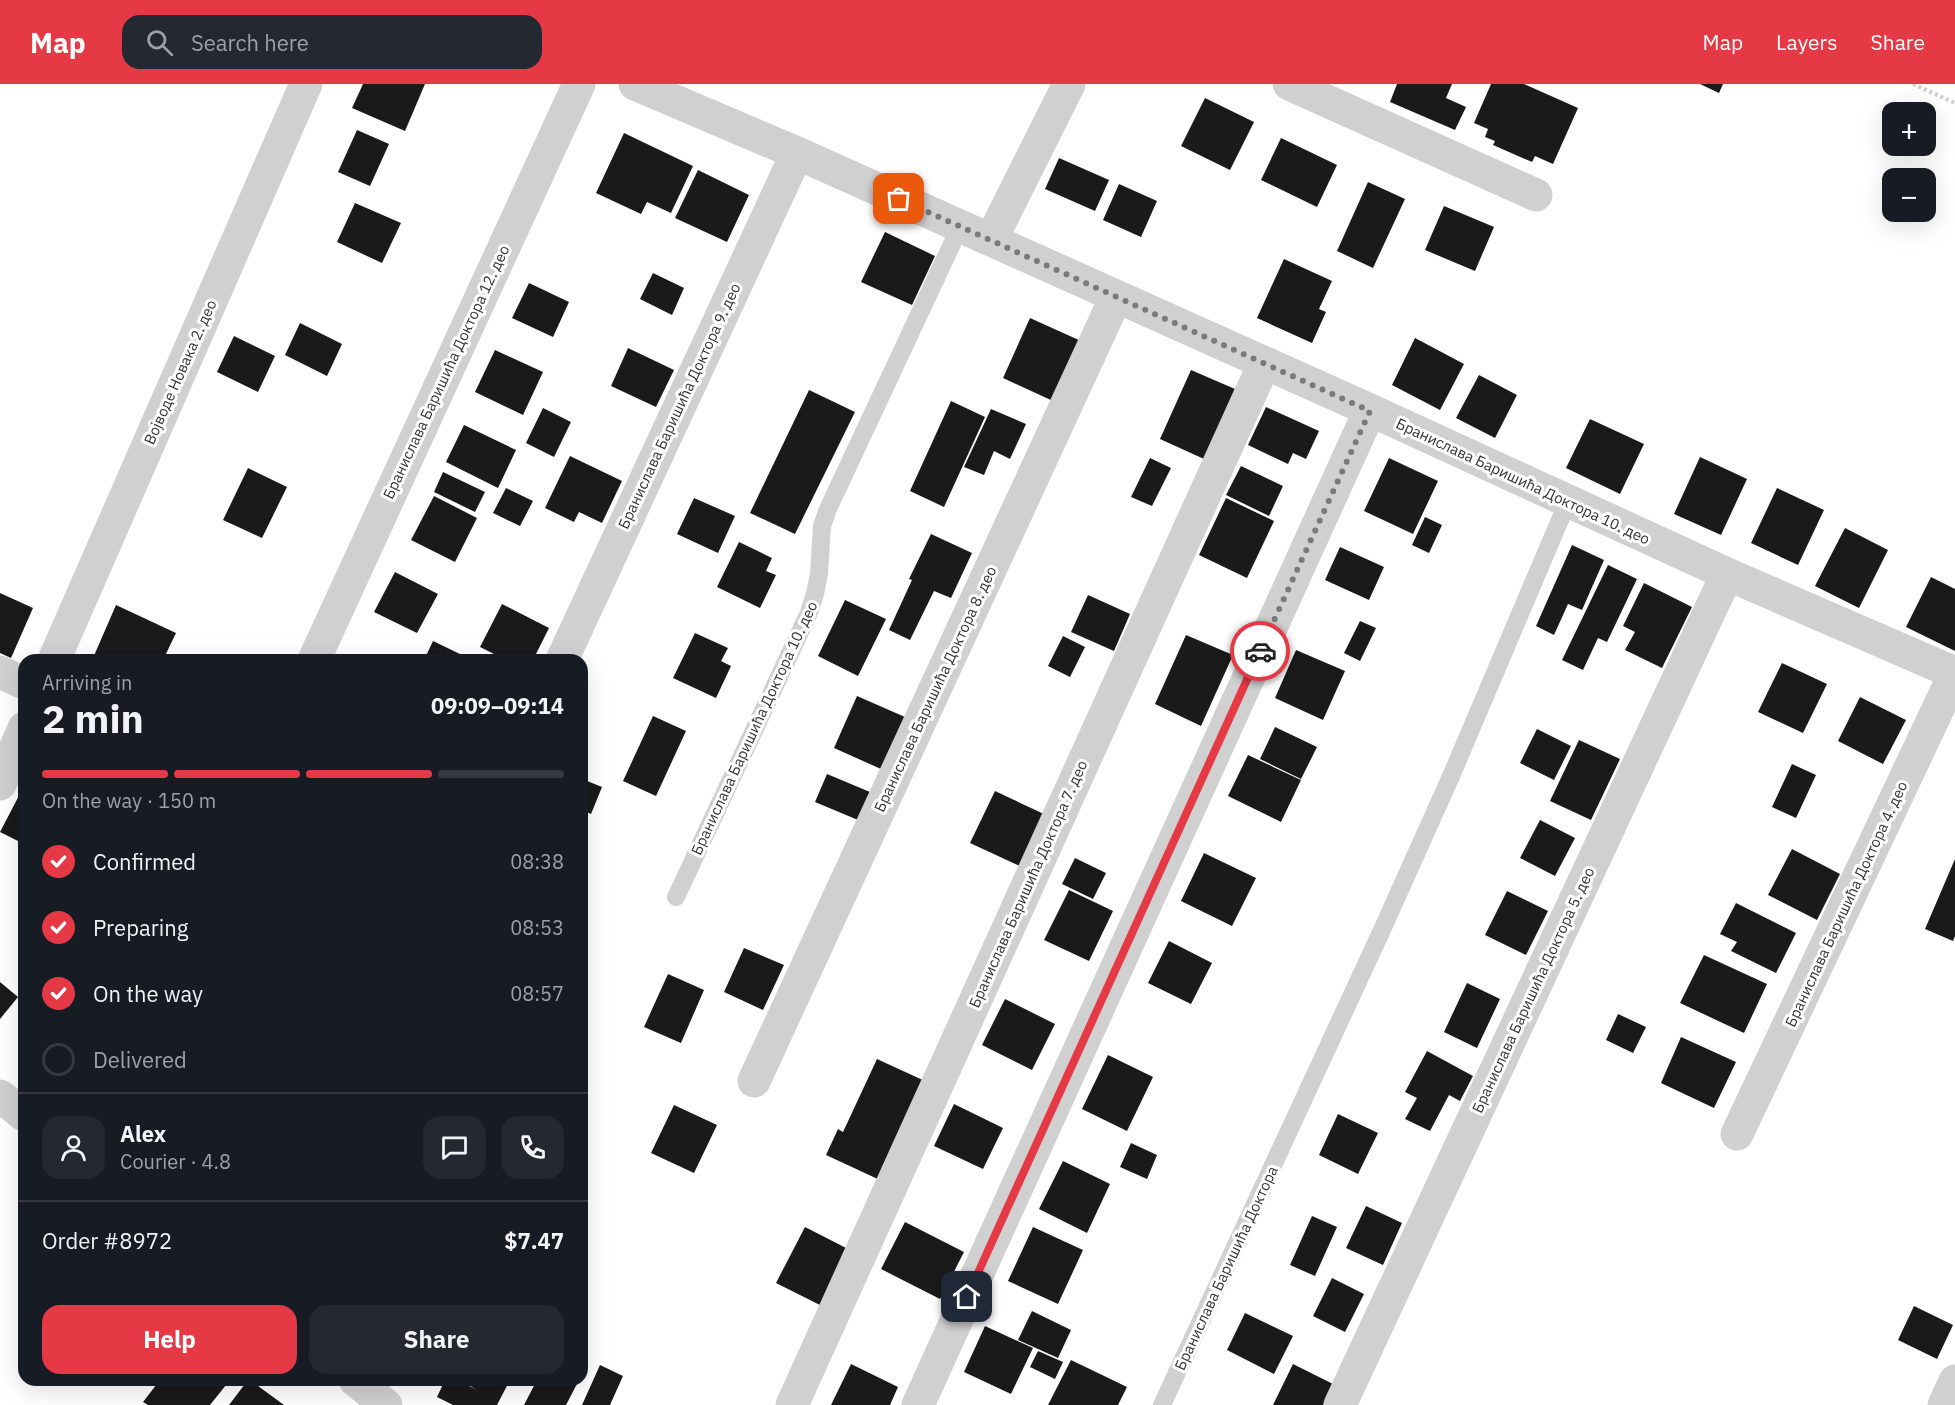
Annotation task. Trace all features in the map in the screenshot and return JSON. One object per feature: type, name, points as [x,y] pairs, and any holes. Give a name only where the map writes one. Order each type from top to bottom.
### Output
[{"type":"street","name":"Војводе Новака 2. део","points":[[57,654],[306,84]]},
{"type":"street","name":"Бранислава Баришића Доктора 12. део","points":[[317,654],[579,84]]},
{"type":"street","name":"Бранислава Баришића Доктора 10. део","points":[[635,84],[797,153],[1727,574],[1955,673]]},
{"type":"street","points":[[991,240],[1069,84]]},
{"type":"street","points":[[1289,84],[1536,195]]},
{"type":"street","name":"Бранислава Баришића Доктора 9. део","points":[[565,654],[797,153]]},
{"type":"street","name":"Бранислава Баришића Доктора 8. део","points":[[754,1081],[1116,297]]},
{"type":"street","name":"Бранислава Баришића Доктора 7. део","points":[[792,1405],[1264,364]]},
{"type":"street","points":[[918,1405],[1370,411]]},
{"type":"street","name":"Бранислава Баришића Доктора 5. део","points":[[1340,1405],[1727,574]]},
{"type":"street","points":[[0,672],[18,680]]},
{"type":"street","name":"Бранислава Баришића Доктора 4. део","points":[[1737,1134],[1955,673]]},
{"type":"street","points":[[0,784],[18,742]]},
{"type":"street","points":[[0,1097],[18,1110]]},
{"type":"street","points":[[1944,1405],[1955,1381]]},
{"type":"street","points":[[362,1386],[386,1405]]},
{"type":"lane","name":"Бранислава Баришића Доктора 10. део","points":[[676,897],[808,615],[819,574],[822,526],[828,509],[960,227]]},
{"type":"lane","name":"Бранислава Баришића Доктора","points":[[1162,1405],[1382,930],[1447,785],[1568,501]]},
{"type":"path","points":[[1913,84],[1955,103]]},
{"type":"building","points":[[363,84],[425,84],[405,131],[352,108]]},
{"type":"building","points":[[1397,84],[1452,84],[1446,98],[1466,107],[1455,130],[1390,102]]},
{"type":"building","points":[[1491,84],[1524,84],[1578,108],[1553,164],[1535,156],[1532,162],[1493,145],[1495,141],[1485,137],[1488,129],[1474,123]]},
{"type":"building","points":[[1700,84],[1723,84],[1719,93]]},
{"type":"building","points":[[1205,98],[1254,122],[1230,170],[1181,146]]},
{"type":"building","points":[[357,130],[389,144],[370,186],[338,172]]},
{"type":"building","points":[[624,133],[693,166],[671,213],[647,202],[641,214],[596,193]]},
{"type":"building","points":[[1281,138],[1337,165],[1317,207],[1261,180]]},
{"type":"building","points":[[1059,158],[1109,180],[1095,211],[1045,189]]},
{"type":"building","points":[[698,170],[749,195],[727,242],[675,218]]},
{"type":"building","points":[[1368,182],[1405,199],[1373,268],[1337,251]]},
{"type":"building","points":[[1119,184],[1157,201],[1141,237],[1103,220]]},
{"type":"building","points":[[355,203],[401,223],[382,263],[337,242]]},
{"type":"building","points":[[1444,206],[1494,227],[1475,271],[1425,250]]},
{"type":"building","points":[[885,232],[935,256],[912,305],[861,282]]},
{"type":"building","points":[[1284,259],[1332,281],[1319,309],[1326,312],[1312,343],[1257,318]]},
{"type":"building","points":[[653,273],[684,288],[672,315],[640,299]]},
{"type":"building","points":[[529,283],[569,302],[553,337],[512,318]]},
{"type":"building","points":[[1030,318],[1081,341],[1053,401],[1003,378]]},
{"type":"building","points":[[300,323],[342,344],[327,376],[285,355]]},
{"type":"building","points":[[234,336],[275,356],[258,392],[217,372]]},
{"type":"building","points":[[1415,338],[1464,364],[1440,410],[1392,385]]},
{"type":"building","points":[[628,348],[674,370],[656,407],[611,386]]},
{"type":"building","points":[[495,350],[543,372],[523,415],[475,392]]},
{"type":"building","points":[[1191,370],[1235,389],[1204,459],[1160,439]]},
{"type":"building","points":[[1479,375],[1517,395],[1495,438],[1456,418]]},
{"type":"building","points":[[809,390],[855,412],[795,534],[750,513]]},
{"type":"building","points":[[951,401],[985,417],[944,507],[910,491]]},
{"type":"building","points":[[1266,407],[1319,431],[1306,459],[1293,453],[1288,464],[1248,445]]},
{"type":"building","points":[[543,408],[571,422],[554,457],[526,443]]},
{"type":"building","points":[[991,409],[1026,424],[1010,459],[994,451],[984,475],[964,467]]},
{"type":"building","points":[[1590,419],[1644,444],[1620,494],[1566,468]]},
{"type":"building","points":[[464,425],[516,450],[498,488],[446,462]]},
{"type":"building","points":[[570,456],[622,481],[602,523],[579,512],[574,522],[545,508]]},
{"type":"building","points":[[1700,457],[1747,479],[1721,535],[1674,514]]},
{"type":"building","points":[[1150,458],[1171,468],[1152,506],[1131,497]]},
{"type":"building","points":[[1389,458],[1438,481],[1413,534],[1364,511]]},
{"type":"building","points":[[1241,466],[1283,486],[1269,516],[1226,495]]},
{"type":"building","points":[[248,468],[287,487],[262,538],[223,520]]},
{"type":"building","points":[[443,472],[485,492],[475,512],[434,492]]},
{"type":"building","points":[[506,488],[533,501],[520,526],[493,513]]},
{"type":"building","points":[[1777,488],[1824,510],[1798,565],[1751,543]]},
{"type":"building","points":[[434,496],[477,518],[455,562],[411,540]]},
{"type":"building","points":[[694,498],[735,516],[718,553],[677,534]]},
{"type":"building","points":[[1226,498],[1274,521],[1247,578],[1199,555]]},
{"type":"building","points":[[1425,517],[1442,525],[1429,553],[1412,545]]},
{"type":"building","points":[[1845,528],[1888,550],[1859,608],[1815,586]]},
{"type":"building","points":[[931,534],[972,553],[951,598],[934,591],[910,640],[889,630],[912,580],[909,579]]},
{"type":"building","points":[[739,542],[772,558],[766,571],[776,575],[760,608],[717,587]]},
{"type":"building","points":[[1572,545],[1604,560],[1582,610],[1568,604],[1554,635],[1536,626]]},
{"type":"building","points":[[1340,547],[1384,567],[1369,600],[1325,580]]},
{"type":"building","points":[[1608,565],[1637,579],[1607,642],[1598,638],[1583,670],[1562,660]]},
{"type":"building","points":[[395,572],[438,594],[417,633],[374,612]]},
{"type":"building","points":[[1931,577],[1955,589],[1955,651],[1906,627]]},
{"type":"building","points":[[1644,583],[1692,607],[1662,668],[1625,650],[1635,632],[1623,626]]},
{"type":"building","points":[[0,593],[33,608],[11,658],[0,653]]},
{"type":"building","points":[[1088,595],[1130,614],[1114,651],[1071,632]]},
{"type":"building","points":[[845,600],[886,619],[858,676],[818,656]]},
{"type":"building","points":[[502,604],[549,628],[536,654],[494,654],[480,647]]},
{"type":"building","points":[[116,605],[176,633],[166,654],[95,654]]},
{"type":"building","points":[[1360,621],[1376,628],[1360,661],[1344,653]]},
{"type":"building","points":[[695,633],[728,648],[721,661],[731,666],[716,698],[673,678]]},
{"type":"building","points":[[1186,635],[1233,655],[1201,726],[1155,704]]},
{"type":"building","points":[[1063,636],[1085,647],[1070,677],[1048,666]]},
{"type":"building","points":[[433,641],[460,654],[427,654]]},
{"type":"building","points":[[1296,650],[1345,671],[1323,720],[1275,698]]},
{"type":"building","points":[[1782,663],[1827,684],[1803,733],[1758,712]]},
{"type":"building","points":[[857,696],[905,717],[881,769],[834,748]]},
{"type":"building","points":[[1860,697],[1906,720],[1883,764],[1838,741]]},
{"type":"building","points":[[653,716],[686,731],[656,796],[623,781]]},
{"type":"building","points":[[1275,727],[1317,747],[1301,779],[1260,759]]},
{"type":"building","points":[[1537,729],[1571,746],[1554,780],[1520,763]]},
{"type":"building","points":[[1579,740],[1620,759],[1591,820],[1550,801]]},
{"type":"building","points":[[1248,755],[1301,780],[1281,822],[1228,796]]},
{"type":"building","points":[[1792,764],[1816,775],[1796,818],[1772,807]]},
{"type":"building","points":[[827,774],[870,792],[858,820],[815,802]]},
{"type":"building","points":[[588,781],[602,787],[591,814],[588,813]]},
{"type":"building","points":[[995,791],[1046,815],[1022,867],[970,843]]},
{"type":"building","points":[[18,798],[18,841],[0,832]]},
{"type":"building","points":[[1540,820],[1575,838],[1555,876],[1520,858]]},
{"type":"building","points":[[1792,849],[1840,874],[1817,920],[1768,895]]},
{"type":"building","points":[[1204,853],[1256,878],[1232,926],[1181,901]]},
{"type":"building","points":[[1075,858],[1106,873],[1093,899],[1062,884]]},
{"type":"building","points":[[1955,859],[1955,936],[1953,941],[1925,929]]},
{"type":"building","points":[[1069,890],[1113,911],[1089,961],[1044,940]]},
{"type":"building","points":[[1507,891],[1548,911],[1526,955],[1485,935]]},
{"type":"building","points":[[1736,903],[1796,933],[1776,973],[1731,951],[1737,942],[1720,934]]},
{"type":"building","points":[[1169,941],[1212,963],[1191,1004],[1148,983]]},
{"type":"building","points":[[744,948],[784,965],[763,1010],[724,992]]},
{"type":"building","points":[[1704,955],[1767,984],[1744,1033],[1680,1003]]},
{"type":"building","points":[[668,974],[704,990],[681,1043],[644,1027]]},
{"type":"building","points":[[0,982],[18,997],[0,1019]]},
{"type":"building","points":[[1467,983],[1500,999],[1477,1048],[1444,1032]]},
{"type":"building","points":[[1005,999],[1055,1024],[1032,1070],[982,1045]]},
{"type":"building","points":[[1618,1014],[1646,1027],[1633,1053],[1606,1040]]},
{"type":"building","points":[[1681,1037],[1736,1062],[1714,1108],[1661,1083]]},
{"type":"building","points":[[1427,1051],[1473,1076],[1460,1101],[1449,1095],[1430,1131],[1405,1119],[1417,1098],[1405,1092]]},
{"type":"building","points":[[1108,1055],[1153,1077],[1127,1131],[1082,1109]]},
{"type":"building","points":[[877,1059],[927,1082],[882,1181],[826,1155],[838,1129],[843,1132]]},
{"type":"building","points":[[954,1104],[1003,1128],[983,1169],[934,1146]]},
{"type":"building","points":[[674,1105],[717,1125],[694,1173],[651,1153]]},
{"type":"building","points":[[1338,1114],[1378,1133],[1358,1174],[1319,1155]]},
{"type":"building","points":[[1131,1143],[1157,1155],[1147,1179],[1120,1167]]},
{"type":"building","points":[[1063,1161],[1110,1184],[1087,1233],[1039,1209]]},
{"type":"building","points":[[1366,1206],[1402,1223],[1383,1265],[1346,1248]]},
{"type":"building","points":[[1312,1216],[1337,1227],[1315,1276],[1290,1265]]},
{"type":"building","points":[[905,1222],[964,1252],[940,1299],[881,1269]]},
{"type":"building","points":[[805,1227],[850,1250],[822,1306],[776,1283]]},
{"type":"building","points":[[1033,1227],[1083,1250],[1058,1304],[1008,1281]]},
{"type":"building","points":[[1332,1278],[1364,1294],[1345,1332],[1313,1316]]},
{"type":"building","points":[[1914,1306],[1953,1325],[1937,1359],[1898,1340]]},
{"type":"building","points":[[1032,1311],[1071,1330],[1058,1358],[1018,1340]]},
{"type":"building","points":[[1245,1313],[1293,1336],[1274,1374],[1227,1350]]},
{"type":"building","points":[[985,1326],[1033,1348],[1011,1394],[964,1372]]},
{"type":"building","points":[[1038,1351],[1063,1362],[1055,1379],[1030,1367]]},
{"type":"building","points":[[1071,1360],[1127,1387],[1118,1405],[1048,1405]]},
{"type":"building","points":[[851,1364],[898,1387],[890,1405],[831,1405]]},
{"type":"building","points":[[1293,1364],[1333,1384],[1323,1405],[1273,1405]]},
{"type":"building","points":[[600,1365],[623,1376],[610,1405],[582,1405]]},
{"type":"building","points":[[155,1386],[225,1386],[210,1405],[148,1405],[143,1402]]},
{"type":"building","points":[[243,1386],[258,1386],[284,1405],[229,1405]]},
{"type":"building","points":[[442,1386],[469,1386],[477,1390],[470,1386],[507,1386],[497,1405],[453,1405],[437,1397]]},
{"type":"building","points":[[534,1386],[576,1386],[566,1405],[524,1405]]},
{"type":"way so far","points":[[899,199],[1370,411],[1260,651]]},
{"type":"route","points":[[967,1297],[1260,651]]}]
